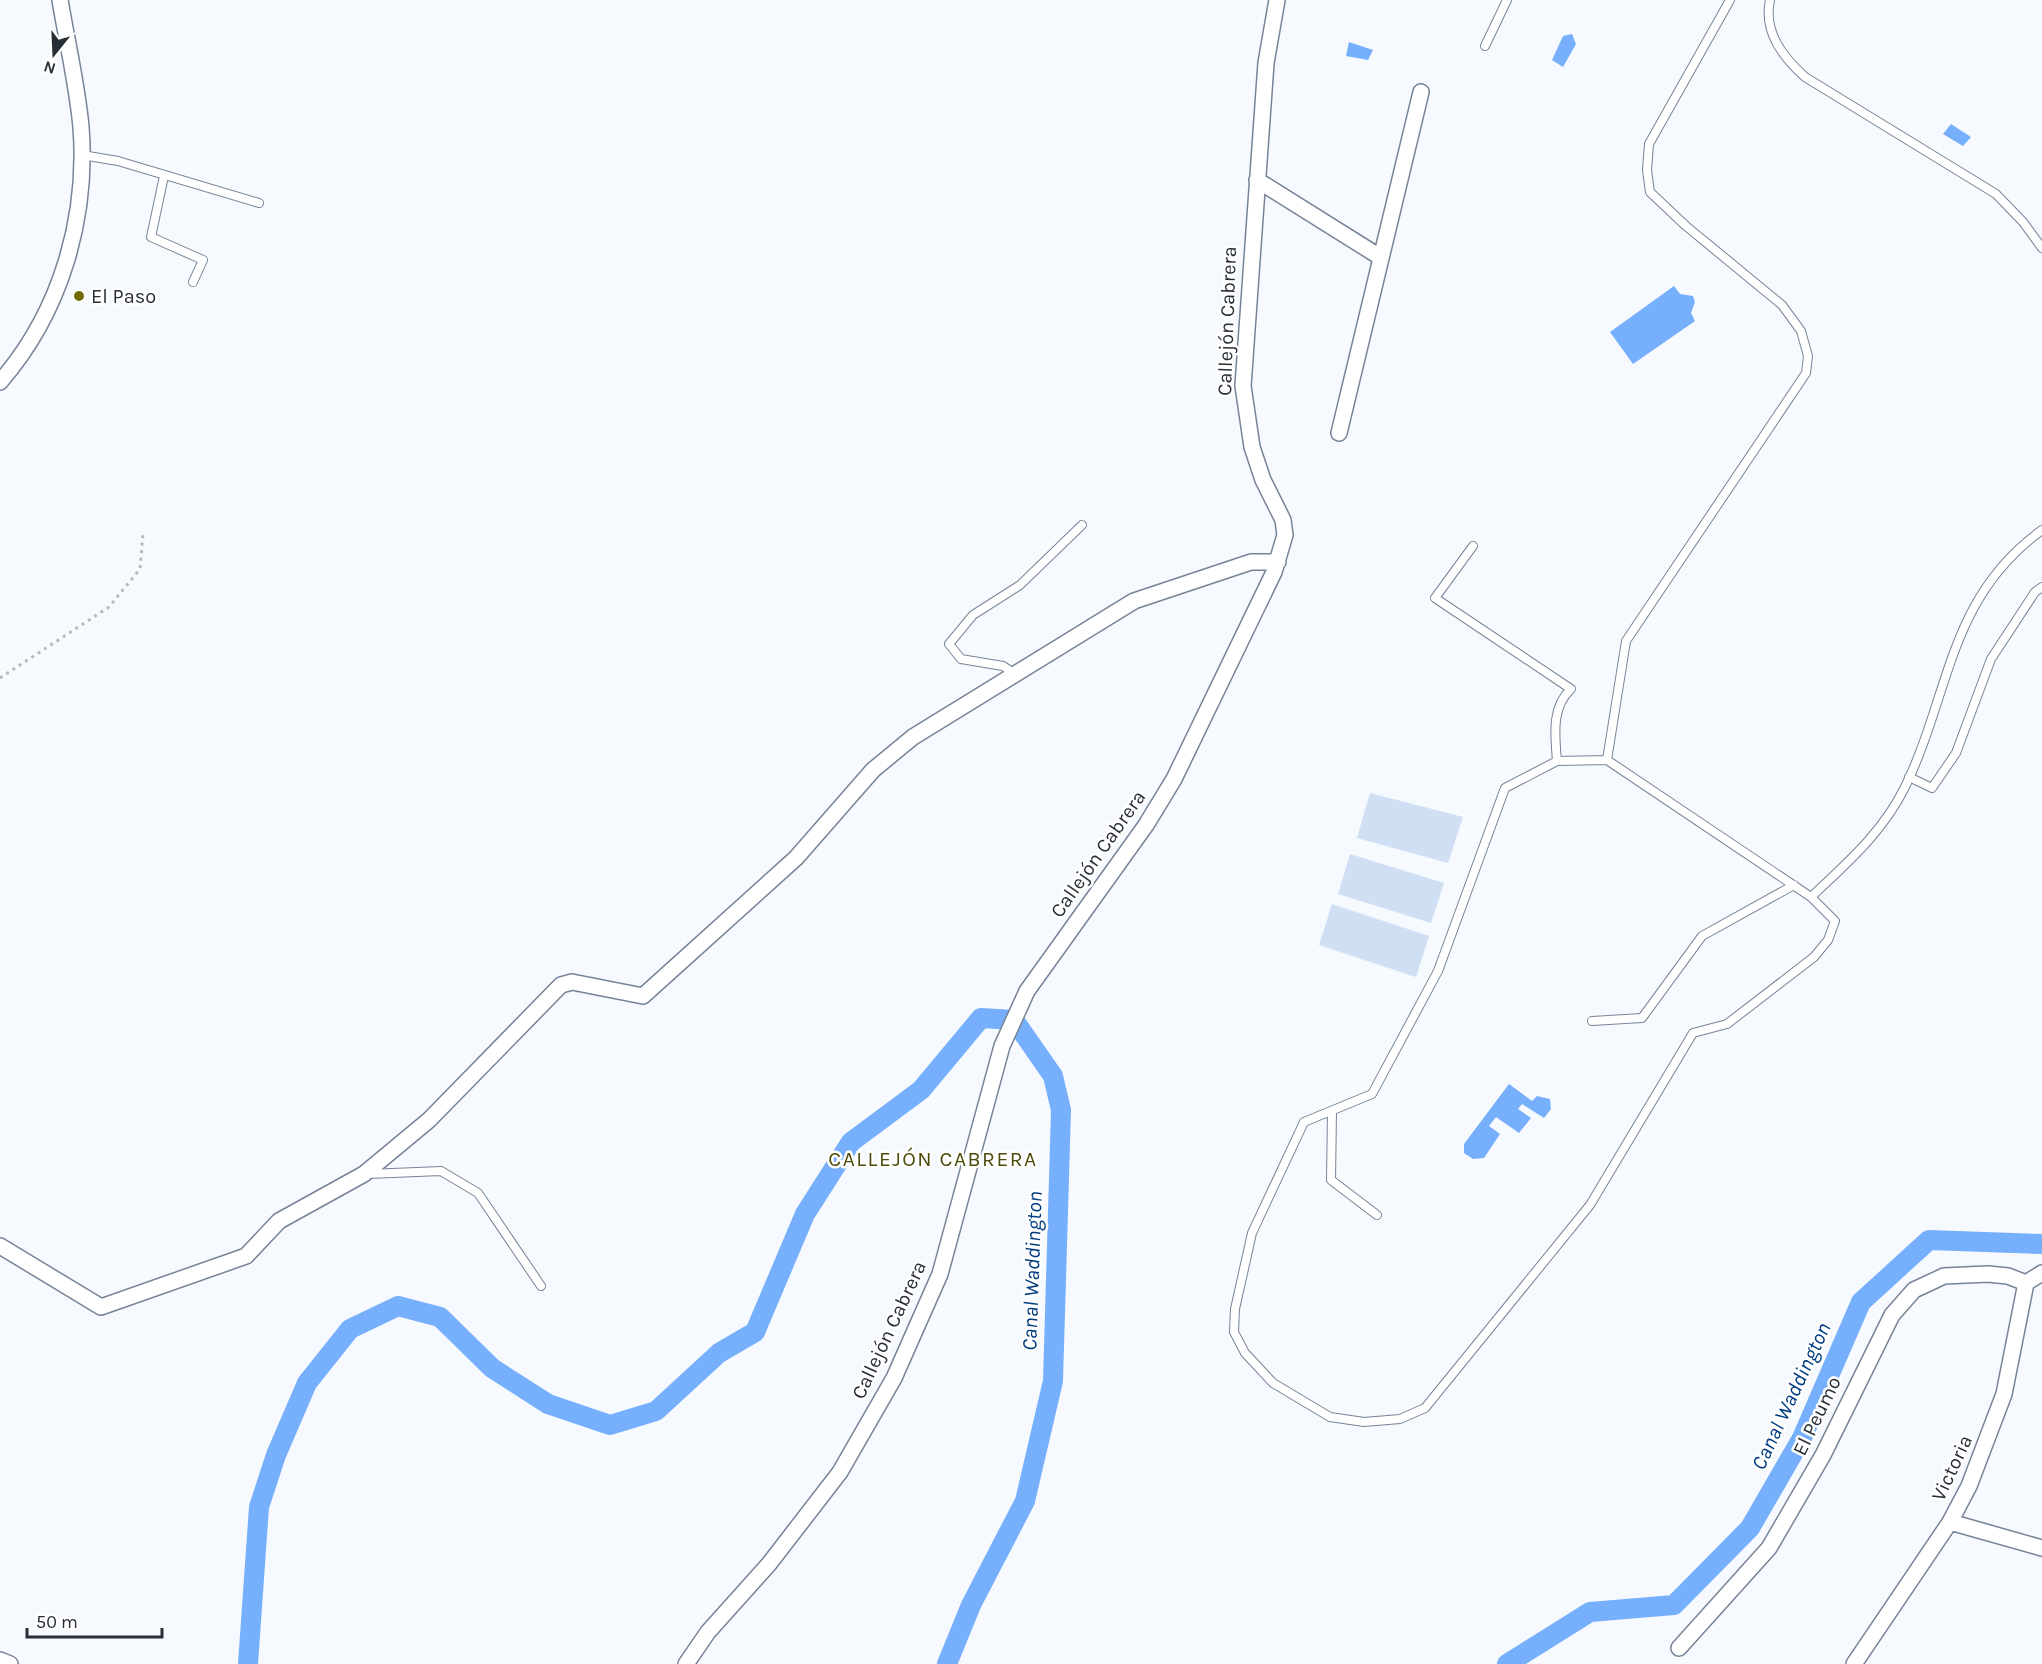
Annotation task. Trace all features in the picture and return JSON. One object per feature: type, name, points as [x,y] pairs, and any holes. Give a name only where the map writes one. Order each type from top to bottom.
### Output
[{"type":"street","points":[[0,382],[35,332],[62,276],[78,217],[82,155],[81,124],[60,0]]},
{"type":"street","name":"Callejón Cabrera","points":[[686,1664],[708,1632],[769,1564],[840,1472],[894,1378],[940,1274],[1006,1037],[1027,991],[1146,825],[1174,779],[1211,706],[1278,562],[1285,535],[1283,520],[1257,464],[1245,408],[1244,375],[1268,43],[1277,0]]},
{"type":"street","points":[[1339,433],[1421,92]]},
{"type":"street","points":[[1257,180],[1380,256]]},
{"type":"street","points":[[0,1246],[101,1307],[246,1256],[279,1221],[364,1174],[429,1120],[561,986],[572,982],[643,996],[796,858],[873,770],[913,737],[1134,601],[1251,562],[1278,562]]},
{"type":"street","points":[[2026,1283],[2042,1273]]},
{"type":"street","name":"El Peumo","points":[[1679,1648],[1768,1548],[1823,1455],[1892,1315],[1914,1290],[1944,1276],[1988,1274],[2008,1276],[2026,1283]]},
{"type":"street","name":"Victoria","points":[[1854,1664],[1950,1522],[1982,1456],[1998,1415],[2012,1362],[2026,1283]]},
{"type":"street","points":[[1950,1522],[2042,1548]]},
{"type":"street","points":[[0,1660],[10,1664]]},
{"type":"lane","points":[[1485,46],[1506,0]]},
{"type":"lane","points":[[1607,760],[1626,641],[1797,391],[1806,373],[1808,356],[1801,331],[1782,305],[1686,226],[1650,192],[1647,170],[1649,144],[1730,0]]},
{"type":"lane","points":[[1770,0],[1767,12],[1774,39],[1785,59],[1805,77],[1996,194],[2023,222],[2042,248]]},
{"type":"lane","points":[[82,155],[118,161],[259,203]]},
{"type":"lane","points":[[164,176],[151,237],[203,260],[193,282]]},
{"type":"lane","points":[[1015,674],[1003,666],[961,658],[949,644],[973,615],[1020,585],[1082,525]]},
{"type":"lane","points":[[1811,897],[1856,856],[1881,826],[1909,777],[1972,607],[2009,559],[2042,530]]},
{"type":"lane","points":[[1473,546],[1435,598],[1571,689],[1562,698],[1556,720],[1557,761]]},
{"type":"lane","points":[[1909,777],[1932,788],[1956,753],[1991,659],[2035,592],[2042,587]]},
{"type":"lane","points":[[1607,760],[1811,897],[1835,921],[1828,940],[1814,957],[1727,1024],[1693,1033],[1590,1206],[1425,1408],[1400,1419],[1364,1422],[1330,1417],[1273,1383],[1245,1353],[1234,1332],[1235,1309],[1252,1233],[1304,1122],[1372,1094],[1438,971],[1505,788],[1557,761],[1607,760]]},
{"type":"lane","points":[[1592,1022],[1642,1018],[1702,936],[1794,885]]},
{"type":"lane","points":[[1332,1110],[1330,1180],[1377,1215]]},
{"type":"lane","points":[[364,1174],[441,1171],[478,1193],[541,1286]]},
{"type":"path","points":[[0,678],[109,607],[140,569],[143,534]]},
{"type":"shaded area","points":[[1370,793],[1463,817],[1448,863],[1357,838]]},
{"type":"shaded area","points":[[1350,854],[1444,883],[1431,923],[1338,894]]},
{"type":"shaded area","points":[[1332,904],[1429,936],[1416,977],[1319,945]]},
{"type":"water","points":[[1572,34],[1576,44],[1563,67],[1552,60],[1563,36]]},
{"type":"water","points":[[1349,42],[1373,50],[1368,60],[1346,56]]},
{"type":"water","points":[[1951,124],[1971,137],[1963,146],[1943,134]]},
{"type":"water","points":[[1674,286],[1680,294],[1693,296],[1695,302],[1691,313],[1695,321],[1633,364],[1610,332]]},
{"type":"water","points":[[1509,1084],[1532,1101],[1537,1096],[1550,1099],[1551,1109],[1544,1118],[1522,1104],[1518,1109],[1531,1118],[1519,1133],[1496,1117],[1489,1126],[1500,1134],[1484,1158],[1473,1159],[1464,1153],[1464,1144]]},
{"type":"waterway","name":"Canal Waddington","points":[[248,1664],[259,1507],[276,1455],[307,1383],[350,1329],[398,1306],[440,1317],[492,1368],[548,1404],[610,1425],[656,1411],[719,1353],[755,1332],[805,1214],[851,1142],[921,1090],[981,1018],[1014,1020],[1053,1076],[1061,1110],[1053,1381],[1025,1501],[971,1605],[947,1664]]},
{"type":"waterway","name":"Canal Waddington","points":[[1507,1664],[1590,1612],[1674,1605],[1750,1528],[1802,1438],[1861,1302],[1929,1240],[2042,1244]]},
{"type":"place","name":"El Paso","points":[[79,296]]},
{"type":"district","name":"CALLEJÓN CABRERA","points":[[933,1159]]}]
